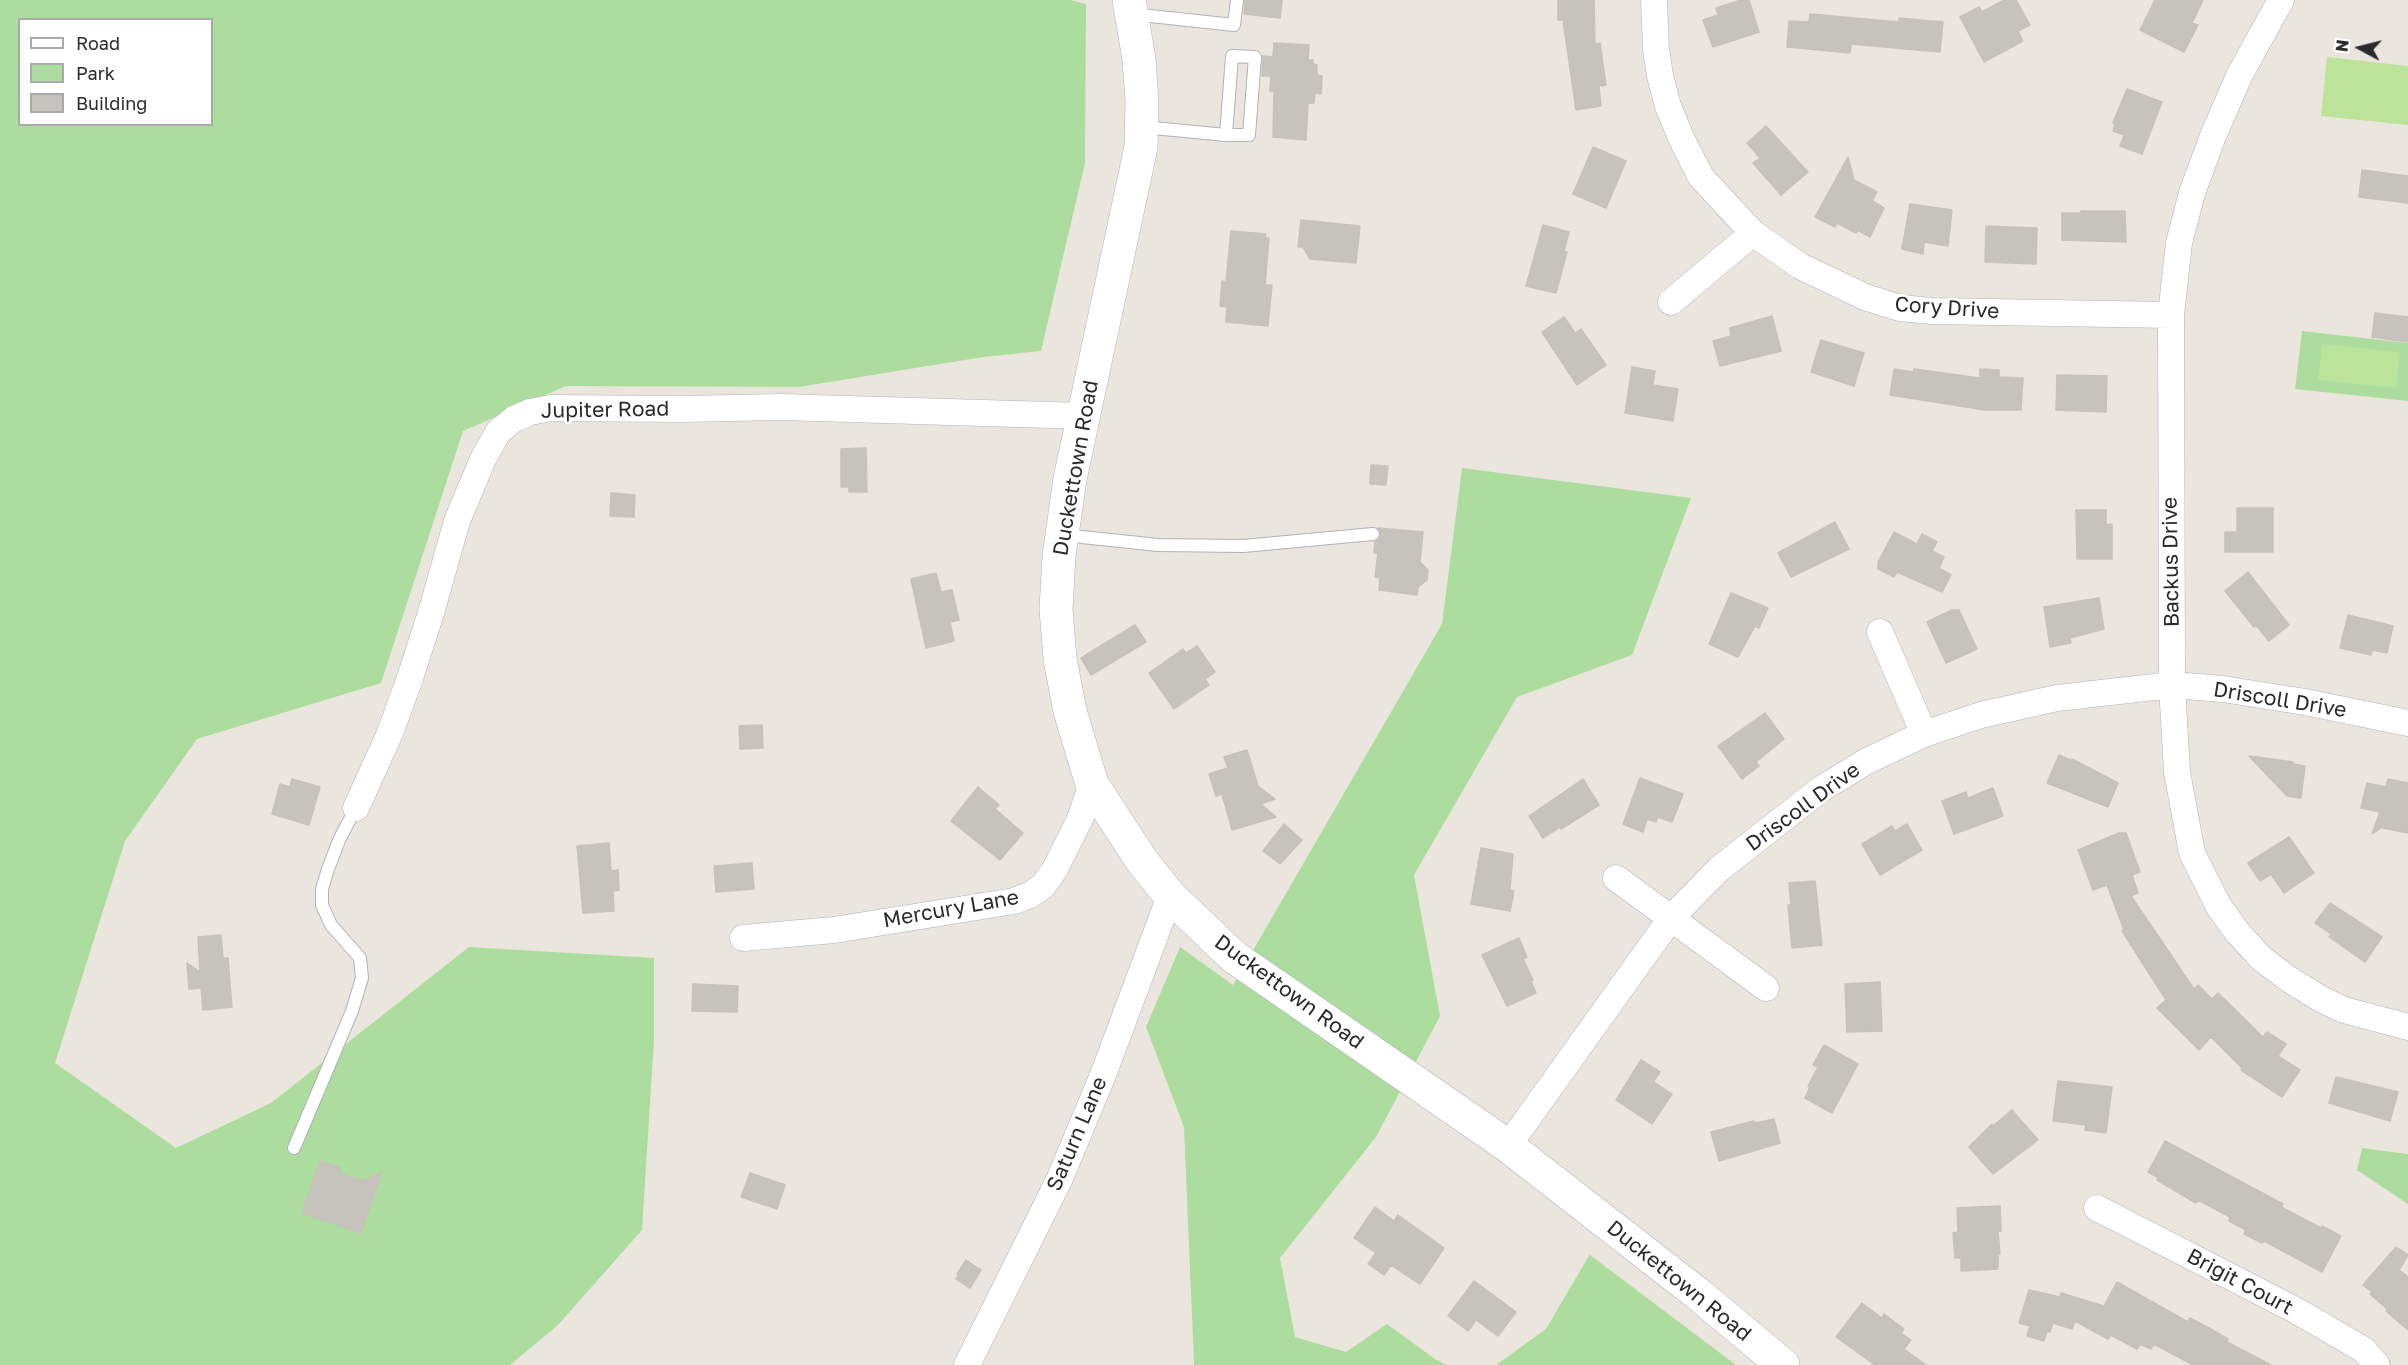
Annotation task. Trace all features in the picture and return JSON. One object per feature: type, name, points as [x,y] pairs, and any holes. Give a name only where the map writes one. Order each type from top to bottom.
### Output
[{"type":"street","name":"Cory Drive","points":[[1654,0],[1656,49],[1660,76],[1668,106],[1701,177],[1753,233],[1800,266],[1865,297],[1900,308],[1932,311],[2171,315]]},
{"type":"street","name":"Backus Drive","points":[[2281,0],[2240,74],[2212,136],[2192,193],[2180,243],[2171,315],[2172,684],[2176,772],[2192,853],[2219,907],[2238,933],[2261,957],[2287,978],[2321,999],[2344,1010],[2408,1028]]},
{"type":"street","name":"Duckettown Road","points":[[1130,7],[1139,59],[1142,147],[1070,479],[1062,535],[1056,609],[1060,659],[1070,711],[1092,784],[1142,861],[1170,896],[1234,957],[1508,1146],[1698,1294],[1783,1365]]},
{"type":"street","points":[[1671,302],[1753,233]]},
{"type":"street","name":"Jupiter Road","points":[[356,808],[390,733],[410,678],[432,613],[457,521],[483,459],[498,432],[514,419],[530,411],[551,408],[781,407],[1084,416]]},
{"type":"street","points":[[1880,632],[1924,734]]},
{"type":"street","name":"Driscoll Drive","points":[[1508,1146],[1671,918],[1719,869],[1821,789],[1867,761],[1924,734],[1981,715],[2057,698],[2172,684],[2223,689],[2305,702],[2408,723]]},
{"type":"street","name":"Mercury Lane","points":[[743,938],[834,930],[1002,903],[1030,895],[1043,886],[1055,869],[1080,819],[1092,784]]},
{"type":"street","points":[[1616,878],[1766,988]]},
{"type":"street","name":"Saturn Lane","points":[[967,1365],[1060,1178],[1103,1075],[1170,896]]},
{"type":"street","name":"Brigit Court","points":[[2097,1208],[2296,1311],[2364,1350],[2377,1365]]},
{"type":"lane","points":[[1130,7],[1234,25],[1237,0]]},
{"type":"lane","points":[[1142,126],[1226,135],[1249,135],[1255,57],[1232,56],[1226,135]]},
{"type":"lane","points":[[1062,535],[1158,545],[1243,546],[1373,534]]},
{"type":"lane","points":[[294,1148],[352,1011],[362,978],[360,958],[332,925],[322,906],[322,889],[328,869],[340,838],[356,808]]},
{"type":"green space","points":[[0,0],[1071,0],[1086,4],[1085,163],[1041,351],[983,357],[799,387],[566,386],[463,431],[381,683],[197,739],[125,841],[55,1063],[176,1148],[271,1103],[469,947],[654,958],[654,1040],[642,1230],[558,1325],[510,1365],[0,1365]]},
{"type":"green space","points":[[2327,57],[2408,66],[2408,125],[2321,116]]},
{"type":"green space","points":[[2302,331],[2408,343],[2408,401],[2295,389]]},
{"type":"green space","points":[[2322,344],[2400,352],[2396,388],[2318,380]]},
{"type":"green space","points":[[1462,468],[1691,498],[1632,655],[1517,697],[1414,875],[1440,1016],[1376,1137],[1280,1258],[1295,1337],[1346,1352],[1387,1324],[1435,1359],[1447,1365],[1194,1365],[1184,1127],[1146,1027],[1180,947],[1233,985],[1442,624]]},
{"type":"green space","points":[[2362,1148],[2408,1154],[2408,1204],[2357,1170]]},
{"type":"green space","points":[[1590,1254],[1736,1365],[1496,1365],[1546,1329]]},
{"type":"building","points":[[1245,0],[1282,0],[1280,18],[1244,14]]},
{"type":"building","points":[[1558,0],[1594,0],[1595,44],[1600,43],[1606,85],[1599,86],[1601,106],[1576,110],[1563,20],[1558,20]]},
{"type":"building","points":[[1741,0],[1749,0],[1759,32],[1713,47],[1703,20],[1718,15],[1716,8]]},
{"type":"building","points":[[2004,0],[2016,0],[2030,25],[2018,31],[2023,41],[1984,62],[1960,17],[1979,7],[1982,12]]},
{"type":"building","points":[[2155,0],[2203,0],[2192,23],[2198,25],[2184,52],[2140,30]]},
{"type":"building","points":[[1810,14],[1899,22],[1899,18],[1943,22],[1940,52],[1851,44],[1850,53],[1787,47],[1789,21],[1809,22]]},
{"type":"building","points":[[1274,43],[1309,45],[1308,60],[1313,60],[1313,64],[1317,65],[1317,75],[1322,76],[1321,94],[1315,93],[1314,103],[1308,103],[1306,140],[1273,137],[1274,91],[1270,91],[1271,76],[1262,76],[1263,56],[1273,57]]},
{"type":"building","points":[[2127,89],[2162,102],[2142,154],[2120,146],[2124,135],[2113,131],[2115,124],[2113,123]]},
{"type":"building","points":[[1766,126],[1808,172],[1781,195],[1753,163],[1760,158],[1747,143]]},
{"type":"building","points":[[1593,147],[1626,161],[1606,208],[1573,194]]},
{"type":"building","points":[[1848,157],[1854,180],[1877,192],[1872,201],[1884,208],[1870,237],[1837,223],[1835,227],[1815,217]]},
{"type":"building","points":[[2362,170],[2408,176],[2408,203],[2359,197]]},
{"type":"building","points":[[1910,204],[1952,210],[1948,246],[1924,242],[1923,254],[1902,249]]},
{"type":"building","points":[[2081,211],[2125,211],[2126,242],[2062,240],[2062,213],[2081,213]]},
{"type":"building","points":[[1301,220],[1360,226],[1356,263],[1310,259],[1303,247],[1298,247]]},
{"type":"building","points":[[1543,225],[1569,232],[1564,251],[1567,252],[1556,293],[1526,286]]},
{"type":"building","points":[[1986,226],[2037,228],[2036,264],[1985,262]]},
{"type":"building","points":[[1231,231],[1266,234],[1265,238],[1269,238],[1265,285],[1272,285],[1268,326],[1226,322],[1227,307],[1220,306],[1222,281],[1226,282]]},
{"type":"building","points":[[2375,313],[2408,317],[2408,342],[2372,337]]},
{"type":"building","points":[[1772,316],[1781,351],[1720,366],[1713,341],[1731,336],[1730,328]]},
{"type":"building","points":[[1564,317],[1575,333],[1581,329],[1606,365],[1577,385],[1542,332]]},
{"type":"building","points":[[1821,340],[1864,353],[1854,386],[1811,372]]},
{"type":"building","points":[[1632,367],[1655,371],[1653,385],[1678,389],[1673,421],[1625,413]]},
{"type":"building","points":[[1894,369],[1913,372],[1914,369],[1980,378],[1980,369],[1999,370],[1999,377],[2023,378],[2021,410],[1985,410],[1890,395]]},
{"type":"building","points":[[2057,375],[2107,376],[2106,412],[2056,410]]},
{"type":"building","points":[[866,448],[867,492],[849,492],[849,487],[841,487],[841,449]]},
{"type":"building","points":[[1371,465],[1388,466],[1386,485],[1370,484]]},
{"type":"building","points":[[611,493],[635,495],[634,517],[610,516]]},
{"type":"building","points":[[2237,508],[2273,508],[2273,552],[2225,552],[2225,532],[2237,532]]},
{"type":"building","points":[[2076,510],[2106,510],[2106,525],[2112,524],[2112,559],[2077,559]]},
{"type":"building","points":[[1835,522],[1849,549],[1791,577],[1778,553]]},
{"type":"building","points":[[1378,528],[1423,532],[1420,562],[1428,570],[1427,580],[1418,587],[1417,595],[1379,590],[1380,578],[1375,577],[1378,553],[1374,553],[1375,542],[1381,534]]},
{"type":"building","points":[[1894,532],[1917,544],[1922,534],[1937,542],[1932,551],[1944,557],[1939,568],[1951,575],[1942,592],[1897,572],[1894,577],[1878,569],[1878,562]]},
{"type":"building","points":[[2248,572],[2289,625],[2269,641],[2256,625],[2254,627],[2225,591]]},
{"type":"building","points":[[936,573],[941,592],[952,590],[959,620],[950,622],[954,641],[926,648],[911,579]]},
{"type":"building","points":[[1731,593],[1768,608],[1759,628],[1755,626],[1738,657],[1709,644]]},
{"type":"building","points":[[2099,598],[2104,629],[2070,638],[2071,643],[2050,647],[2044,607]]},
{"type":"building","points":[[1952,610],[1959,610],[1977,649],[1946,663],[1927,622]]},
{"type":"building","points":[[2348,615],[2393,626],[2387,653],[2372,650],[2371,655],[2340,648]]},
{"type":"building","points":[[1135,625],[1146,642],[1091,675],[1081,658]]},
{"type":"building","points":[[1197,646],[1215,672],[1205,679],[1209,685],[1174,709],[1149,673],[1183,649],[1186,653]]},
{"type":"building","points":[[1765,713],[1784,739],[1756,762],[1759,766],[1742,779],[1718,746]]},
{"type":"building","points":[[762,725],[763,748],[740,749],[739,726]]},
{"type":"building","points":[[1247,750],[1258,786],[1275,799],[1261,804],[1276,817],[1232,830],[1222,794],[1216,796],[1209,774],[1228,768],[1224,757]]},
{"type":"building","points":[[2059,755],[2072,761],[2072,759],[2118,783],[2108,807],[2047,783]]},
{"type":"building","points":[[2249,756],[2293,762],[2293,764],[2305,766],[2301,798],[2287,796]]},
{"type":"building","points":[[1640,778],[1683,794],[1672,822],[1658,817],[1656,822],[1647,819],[1643,832],[1623,824]]},
{"type":"building","points":[[292,779],[320,787],[309,825],[272,814],[280,784],[290,787]]},
{"type":"building","points":[[1583,779],[1599,805],[1543,838],[1529,816]]},
{"type":"building","points":[[2388,779],[2408,783],[2408,833],[2383,828],[2385,825],[2372,834],[2380,812],[2361,808],[2367,783],[2386,787]]},
{"type":"building","points":[[978,787],[999,805],[995,809],[1023,833],[1000,860],[951,821]]},
{"type":"building","points":[[1993,788],[2003,816],[1954,834],[1942,801],[1966,792],[1968,798]]},
{"type":"building","points":[[1284,824],[1302,840],[1280,864],[1263,851]]},
{"type":"building","points":[[1907,824],[1922,850],[1880,875],[1862,844],[1892,826],[1895,831]]},
{"type":"building","points":[[2119,833],[2126,833],[2140,872],[2132,875],[2138,893],[2131,896],[2194,989],[2198,985],[2212,999],[2218,993],[2263,1037],[2267,1032],[2286,1044],[2278,1056],[2300,1070],[2282,1097],[2241,1070],[2242,1068],[2211,1037],[2199,1050],[2157,1008],[2166,1000],[2122,931],[2124,930],[2107,885],[2093,890],[2078,850]]},
{"type":"building","points":[[2289,837],[2314,873],[2284,893],[2271,874],[2260,881],[2248,863]]},
{"type":"building","points":[[609,843],[611,871],[618,870],[619,890],[613,891],[614,911],[583,913],[577,846]]},
{"type":"building","points":[[1481,848],[1513,854],[1510,890],[1514,891],[1510,911],[1471,904]]},
{"type":"building","points":[[752,863],[754,889],[716,892],[714,866]]},
{"type":"building","points":[[1815,881],[1822,945],[1792,948],[1788,905],[1791,905],[1789,883]]},
{"type":"building","points":[[2330,903],[2382,937],[2365,962],[2329,937],[2331,934],[2315,923]]},
{"type":"building","points":[[221,935],[223,958],[228,958],[232,1007],[203,1010],[201,988],[189,989],[187,963],[200,972],[198,937]]},
{"type":"building","points":[[1519,938],[1527,957],[1523,959],[1533,980],[1531,981],[1536,993],[1507,1006],[1482,955]]},
{"type":"building","points":[[1880,982],[1882,1031],[1847,1032],[1845,984]]},
{"type":"building","points":[[693,984],[738,986],[737,1012],[692,1011]]},
{"type":"building","points":[[1824,1045],[1858,1064],[1832,1113],[1805,1098],[1810,1087],[1808,1086],[1818,1067],[1813,1065]]},
{"type":"building","points":[[1641,1060],[1660,1072],[1653,1082],[1672,1094],[1652,1124],[1616,1100]]},
{"type":"building","points":[[2336,1077],[2398,1092],[2390,1121],[2329,1103]]},
{"type":"building","points":[[2058,1081],[2112,1087],[2106,1133],[2085,1130],[2086,1125],[2053,1121]]},
{"type":"building","points":[[2012,1110],[2038,1140],[1993,1174],[1969,1147],[1992,1124],[1993,1126]]},
{"type":"building","points":[[1774,1119],[1780,1143],[1719,1161],[1711,1132],[1754,1121],[1755,1123]]},
{"type":"building","points":[[2165,1141],[2283,1204],[2281,1207],[2341,1236],[2322,1272],[2264,1241],[2262,1243],[2244,1234],[2246,1230],[2229,1221],[2230,1217],[2198,1200],[2196,1203],[2157,1180],[2159,1178],[2148,1172]]},
{"type":"building","points":[[320,1161],[341,1168],[339,1173],[363,1181],[382,1172],[361,1233],[302,1213]]},
{"type":"building","points":[[750,1173],[785,1185],[777,1209],[741,1197]]},
{"type":"building","points":[[2000,1206],[1998,1269],[1961,1271],[1961,1258],[1955,1258],[1953,1233],[1958,1232],[1957,1208]]},
{"type":"building","points":[[1375,1207],[1394,1221],[1398,1215],[1444,1248],[1420,1284],[1391,1265],[1384,1275],[1368,1264],[1376,1253],[1354,1238]]},
{"type":"building","points":[[2396,1247],[2408,1255],[2399,1270],[2408,1277],[2408,1330],[2386,1311],[2387,1309],[2370,1294],[2372,1292],[2363,1285]]},
{"type":"building","points":[[966,1260],[981,1270],[970,1288],[956,1279]]},
{"type":"building","points":[[1474,1281],[1516,1312],[1498,1336],[1476,1320],[1468,1331],[1448,1316]]},
{"type":"building","points":[[2117,1282],[2188,1322],[2190,1318],[2207,1327],[2228,1339],[2227,1342],[2271,1365],[2193,1365],[2154,1344],[2151,1349],[2140,1344],[2137,1349],[2111,1335],[2108,1339],[2075,1321],[2072,1329],[2053,1323],[2044,1341],[2027,1336],[2030,1326],[2019,1323],[2029,1290],[2060,1297],[2061,1293],[2104,1306]]},
{"type":"building","points":[[1862,1303],[1882,1318],[1884,1314],[1904,1329],[1901,1333],[1911,1340],[1904,1349],[1926,1365],[1875,1365],[1836,1337]]}]
